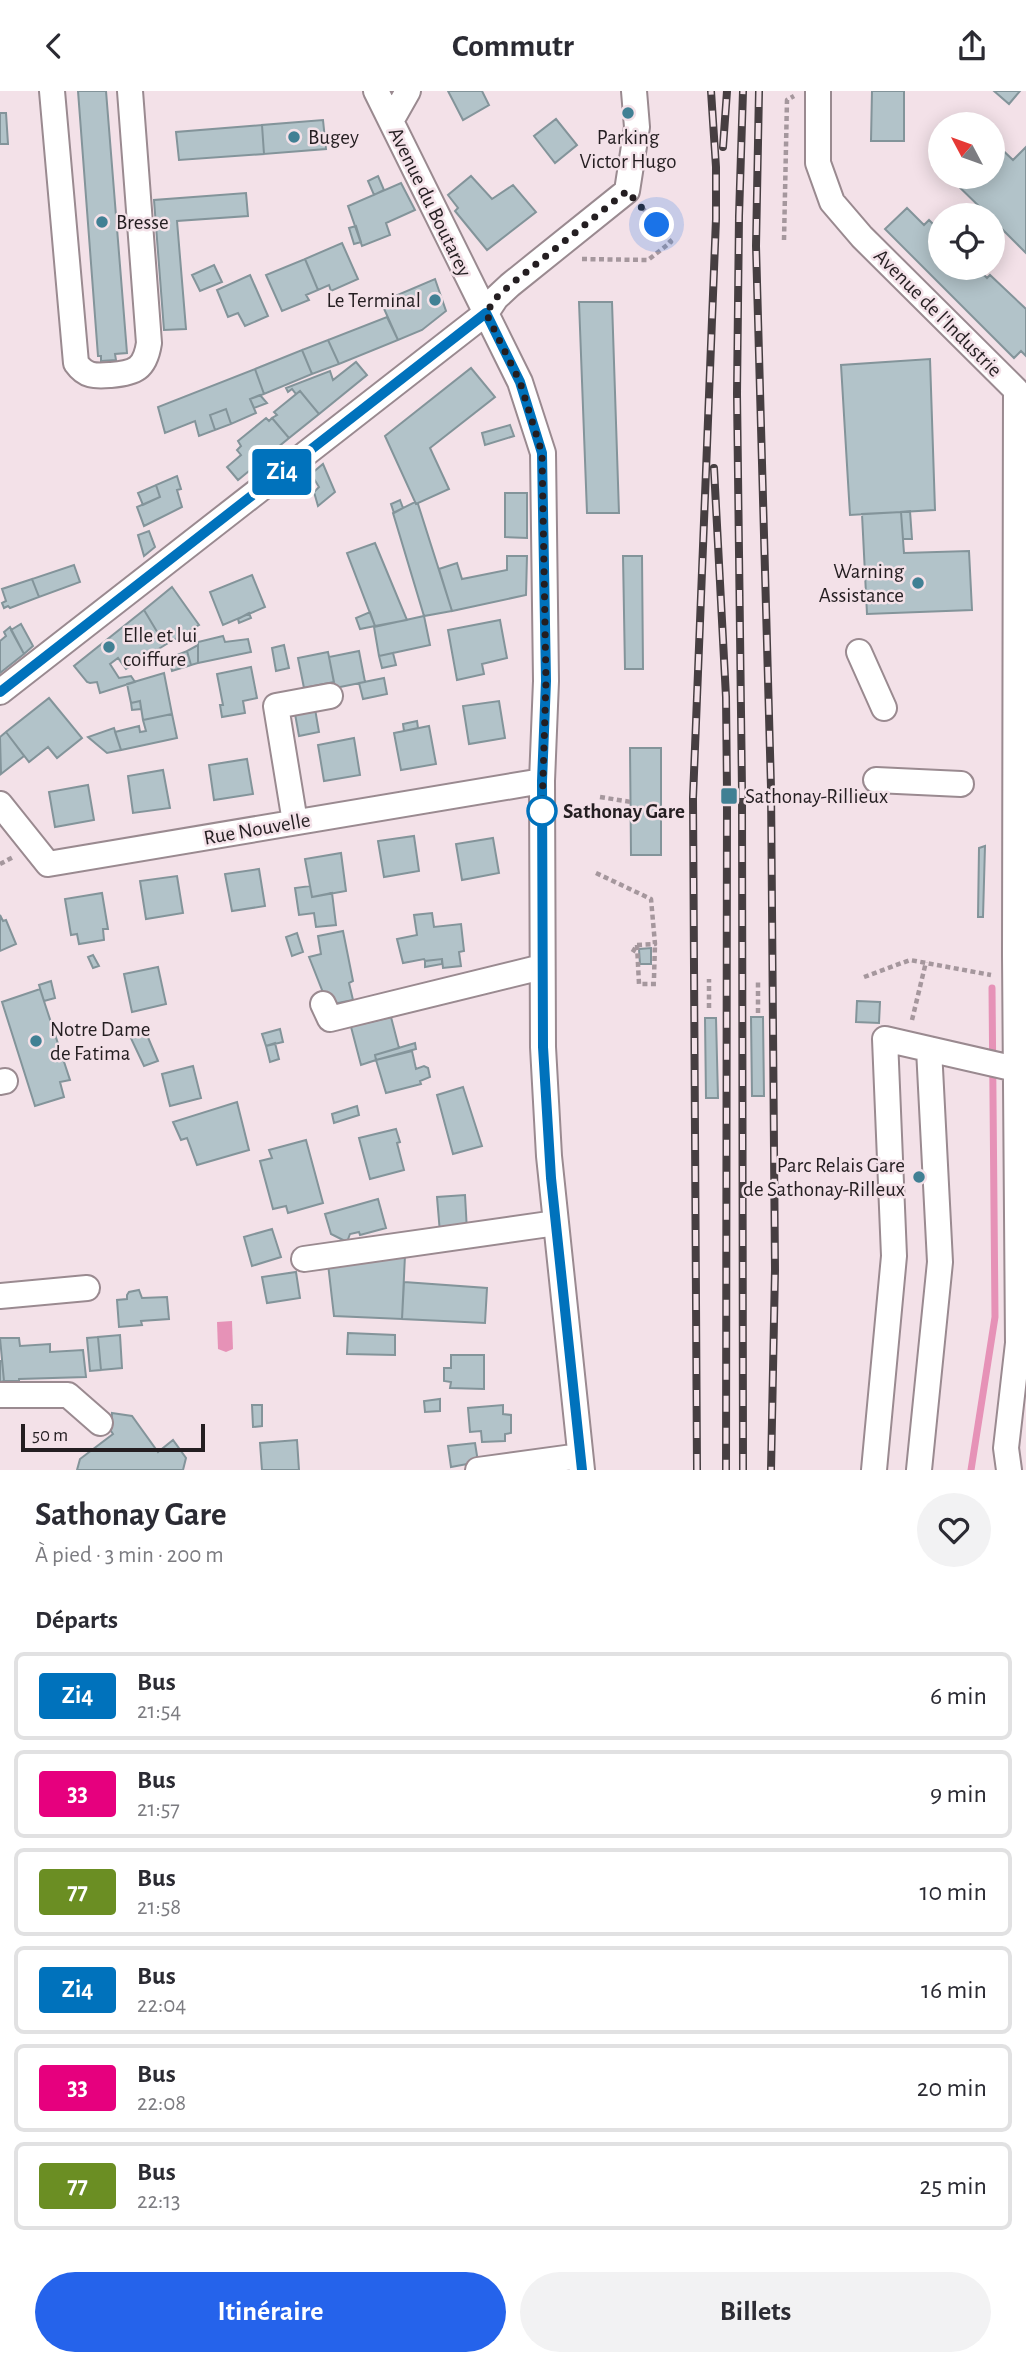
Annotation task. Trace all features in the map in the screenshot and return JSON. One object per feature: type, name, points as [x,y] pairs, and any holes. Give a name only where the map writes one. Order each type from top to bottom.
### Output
[{"type":"street","points":[[52,91],[76,363],[82,372],[90,376],[130,373],[140,366],[147,356],[149,343],[130,91]]},
{"type":"street","name":"Avenue du Boutarey","points":[[376,91],[520,382],[542,453],[546,681],[542,781],[543,1047],[556,1223],[581,1463]]},
{"type":"street","points":[[391,121],[408,91]]},
{"type":"street","points":[[0,692],[486,313],[496,298],[627,191],[637,127],[634,91]]},
{"type":"street","name":"Avenue de l'Industrie","points":[[817,91],[818,163],[832,202],[862,237],[1021,385],[1016,1069],[1018,1343],[1006,1448],[1009,1470]]},
{"type":"street","points":[[859,652],[884,708]]},
{"type":"street","points":[[295,822],[276,706],[330,696]]},
{"type":"street","points":[[876,780],[961,785]]},
{"type":"street","name":"Rue Nouvelle","points":[[0,804],[48,864],[542,781]]},
{"type":"street","points":[[323,1004],[330,1019],[542,967]]},
{"type":"street","points":[[874,1470],[894,1256],[885,1039],[1016,1069]]},
{"type":"street","points":[[919,1470],[940,1262],[929,1049]]},
{"type":"street","points":[[304,1259],[556,1223]]},
{"type":"street","points":[[0,1296],[87,1288]]},
{"type":"street","points":[[0,1395],[68,1395],[100,1423]]},
{"type":"street","points":[[478,1470],[581,1463]]},
{"type":"path","points":[[783,240],[787,100],[804,91]]},
{"type":"path","points":[[543,259],[648,260],[671,242],[627,191]]},
{"type":"path","points":[[600,797],[631,802]]},
{"type":"path","points":[[596,873],[651,899],[655,981],[639,984],[637,944]]},
{"type":"path","points":[[637,944],[655,944]]},
{"type":"path","points":[[631,955],[637,944]]},
{"type":"path","points":[[864,977],[910,960],[994,976]]},
{"type":"path","points":[[709,979],[709,1008]]},
{"type":"path","points":[[758,981],[758,1013]]},
{"type":"shaded area","points":[[232,1321],[233,1349],[226,1352],[218,1349],[217,1322]]},
{"type":"building","name":"Bresse","points":[[78,91],[106,91],[127,353],[115,354],[116,360],[101,361],[101,356],[98,356]]},
{"type":"building","points":[[448,91],[482,91],[489,105],[463,120]]},
{"type":"building","points":[[872,91],[904,91],[904,141],[871,141]]},
{"type":"building","points":[[994,91],[1020,91],[1009,104]]},
{"type":"building","points":[[0,113],[6,113],[8,144],[0,144]]},
{"type":"building","points":[[556,119],[577,145],[555,163],[534,136]]},
{"type":"building","name":"Bugey","points":[[323,120],[326,149],[264,154],[262,125]]},
{"type":"building","points":[[262,125],[264,154],[179,160],[176,132]]},
{"type":"building","points":[[1026,147],[1026,253],[1005,232],[1005,203],[976,203],[961,189],[1005,189],[1005,152],[1013,160]]},
{"type":"building","points":[[378,176],[384,190],[374,195],[368,181]]},
{"type":"building","points":[[471,176],[492,199],[513,185],[536,212],[487,250],[455,211],[458,208],[448,195]]},
{"type":"building","points":[[401,183],[415,210],[386,223],[390,235],[362,246],[348,206]]},
{"type":"building","points":[[246,193],[248,216],[177,221],[186,329],[164,330],[154,200]]},
{"type":"building","points":[[907,208],[924,225],[928,221],[928,272],[885,229]]},
{"type":"building","points":[[356,226],[361,242],[354,244],[349,228]]},
{"type":"building","points":[[342,243],[358,279],[331,291],[329,285],[318,290],[305,259]]},
{"type":"building","points":[[305,259],[318,290],[306,295],[309,300],[282,311],[266,275]]},
{"type":"building","points":[[214,265],[222,282],[200,291],[192,275]]},
{"type":"building","points":[[250,275],[268,316],[245,326],[238,313],[228,317],[217,290]]},
{"type":"building","points":[[435,279],[446,311],[422,330],[398,340],[381,302]]},
{"type":"building","points":[[936,280],[995,280],[1026,309],[1026,356],[1021,351],[1014,358]]},
{"type":"building","points":[[579,302],[612,302],[619,513],[587,513]]},
{"type":"building","points":[[387,317],[398,340],[339,364],[328,340]]},
{"type":"building","points":[[328,340],[339,364],[312,374],[302,350]]},
{"type":"building","points":[[302,350],[312,374],[264,394],[255,369]]},
{"type":"building","points":[[930,359],[935,510],[850,515],[841,365]]},
{"type":"building","points":[[356,362],[367,375],[319,414],[300,391],[296,394],[292,389],[288,392],[286,388],[330,371],[333,380]]},
{"type":"building","points":[[471,368],[495,397],[430,448],[449,489],[416,504],[385,436]]},
{"type":"building","points":[[255,369],[264,394],[250,399],[256,413],[231,424],[226,409],[210,415],[215,430],[199,436],[195,421],[165,433],[158,407]]},
{"type":"building","points":[[300,391],[319,414],[289,438],[272,418],[277,415],[274,412]]},
{"type":"building","points":[[260,395],[267,403],[254,408],[250,399]]},
{"type":"building","points":[[226,409],[231,424],[215,430],[210,415]]},
{"type":"building","points":[[266,418],[269,421],[272,418],[289,438],[238,480],[227,467],[241,455],[237,450],[241,446],[238,441]]},
{"type":"building","points":[[510,425],[514,436],[485,445],[482,433]]},
{"type":"building","points":[[323,464],[335,492],[318,506],[314,492],[319,487],[311,474]]},
{"type":"building","points":[[177,476],[181,489],[177,490],[182,507],[144,526],[137,507],[160,497],[156,485]]},
{"type":"building","points":[[156,485],[160,497],[143,505],[138,493]]},
{"type":"building","points":[[505,493],[527,493],[527,538],[505,537]]},
{"type":"building","points":[[400,500],[403,508],[394,513],[391,504]]},
{"type":"building","points":[[415,502],[418,504],[452,611],[424,616],[393,513]]},
{"type":"building","points":[[910,511],[912,539],[903,539],[901,512]]},
{"type":"building","name":"Warning Assistance","points":[[901,512],[904,553],[969,551],[972,610],[867,614],[862,514]]},
{"type":"building","points":[[149,531],[155,547],[144,556],[138,535]]},
{"type":"building","points":[[375,543],[407,620],[375,626],[347,553]]},
{"type":"building","points":[[507,556],[527,556],[526,595],[452,611],[439,569],[457,563],[462,579],[507,570]]},
{"type":"building","points":[[623,556],[642,556],[643,669],[625,669]]},
{"type":"building","points":[[74,565],[80,582],[39,597],[32,579]]},
{"type":"building","points":[[252,575],[265,607],[223,625],[210,592]]},
{"type":"building","points":[[32,579],[39,597],[4,608],[2,603],[6,601],[2,589]]},
{"type":"building","points":[[172,587],[199,625],[165,645],[144,610]]},
{"type":"building","points":[[144,610],[165,645],[126,669],[118,658],[110,664],[119,678],[131,676],[135,682],[100,693],[97,682],[87,682],[74,666]]},
{"type":"building","points":[[370,612],[375,626],[360,629],[356,618]]},
{"type":"building","points":[[249,613],[251,618],[239,623],[238,619]]},
{"type":"building","points":[[424,616],[430,645],[379,656],[374,627]]},
{"type":"building","points":[[500,620],[507,658],[482,664],[484,674],[457,680],[448,630]]},
{"type":"building","points":[[21,624],[33,646],[24,654],[11,630]]},
{"type":"building","points":[[10,627],[24,654],[0,673],[0,641]]},
{"type":"building","points":[[223,636],[225,642],[248,639],[251,652],[198,663],[198,642]]},
{"type":"building","points":[[198,645],[198,663],[191,665],[187,651]]},
{"type":"building","points":[[284,645],[289,668],[276,671],[272,648]]},
{"type":"building","points":[[187,651],[191,665],[172,671],[169,658]]},
{"type":"building","points":[[359,651],[365,682],[335,688],[329,657]]},
{"type":"building","points":[[328,652],[334,682],[304,688],[298,658]]},
{"type":"building","points":[[393,653],[396,665],[382,668],[379,656]]},
{"type":"building","points":[[251,667],[257,698],[243,701],[245,713],[222,717],[220,705],[223,705],[217,674]]},
{"type":"building","points":[[164,673],[172,714],[143,720],[140,701],[131,703],[127,684]]},
{"type":"building","points":[[384,678],[387,694],[363,699],[359,683]]},
{"type":"building","points":[[49,698],[82,738],[57,758],[48,747],[29,762],[6,732]]},
{"type":"building","points":[[140,701],[141,709],[132,710],[131,703]]},
{"type":"building","points":[[499,701],[505,738],[469,744],[463,706]]},
{"type":"building","points":[[315,709],[319,732],[299,736],[295,714]]},
{"type":"building","points":[[172,714],[177,738],[121,750],[115,732],[139,726],[140,732],[146,731],[143,720]]},
{"type":"building","points":[[417,721],[418,728],[404,731],[403,724]]},
{"type":"building","points":[[429,726],[436,764],[401,770],[394,733]]},
{"type":"building","points":[[114,728],[121,750],[107,753],[88,737]]},
{"type":"building","points":[[6,732],[24,756],[1,774],[0,737]]},
{"type":"building","points":[[354,738],[360,775],[324,781],[318,745]]},
{"type":"building","points":[[630,748],[661,748],[661,855],[631,855]]},
{"type":"building","points":[[247,759],[253,794],[214,800],[209,765]]},
{"type":"building","points":[[163,770],[170,808],[133,813],[128,776]]},
{"type":"building","points":[[88,785],[94,820],[55,827],[49,792]]},
{"type":"building","points":[[414,836],[419,871],[384,877],[378,841]]},
{"type":"building","points":[[493,838],[499,873],[462,880],[456,844]]},
{"type":"building","points":[[985,846],[983,917],[978,917],[979,848]]},
{"type":"building","points":[[341,853],[346,891],[312,897],[305,859]]},
{"type":"building","points":[[259,869],[265,906],[232,911],[225,874]]},
{"type":"building","points":[[177,876],[183,913],[146,919],[140,881]]},
{"type":"building","points":[[310,886],[312,897],[332,893],[336,925],[316,927],[314,913],[299,915],[295,888]]},
{"type":"building","points":[[102,893],[108,929],[103,929],[104,940],[79,944],[77,934],[71,935],[65,899]]},
{"type":"building","points":[[432,913],[434,927],[461,924],[464,951],[459,952],[461,966],[443,968],[442,959],[403,963],[397,939],[417,935],[414,915]]},
{"type":"building","points":[[0,915],[3,921],[6,920],[16,944],[0,951]]},
{"type":"building","points":[[343,931],[353,981],[349,983],[353,1000],[328,1005],[309,957],[321,954],[318,936]]},
{"type":"building","points":[[297,933],[303,952],[292,956],[286,937]]},
{"type":"building","points":[[651,948],[651,964],[640,964],[639,949]]},
{"type":"building","points":[[93,955],[99,966],[93,968],[88,957]]},
{"type":"building","points":[[442,959],[442,964],[425,967],[425,961]]},
{"type":"building","points":[[158,967],[166,1004],[132,1012],[124,974]]},
{"type":"building","points":[[51,981],[55,998],[44,1001],[39,985]]},
{"type":"building","name":"Notre Dame de Fatima","points":[[40,989],[70,1080],[60,1082],[64,1097],[35,1106],[2,1002]]},
{"type":"building","points":[[857,1001],[880,1002],[879,1023],[856,1022]]},
{"type":"building","points":[[391,1017],[399,1048],[375,1055],[376,1060],[361,1065],[350,1023],[366,1019],[366,1023]]},
{"type":"building","points":[[751,1017],[763,1017],[764,1096],[752,1096]]},
{"type":"building","points":[[705,1018],[716,1018],[718,1098],[706,1098]]},
{"type":"building","points":[[144,1028],[158,1061],[144,1066],[128,1032]]},
{"type":"building","points":[[280,1029],[283,1042],[266,1046],[262,1034]]},
{"type":"building","points":[[275,1043],[279,1059],[270,1062],[266,1046]]},
{"type":"building","points":[[415,1043],[416,1049],[376,1060],[375,1055]]},
{"type":"building","points":[[412,1051],[416,1069],[424,1066],[428,1068],[430,1077],[420,1081],[421,1084],[386,1093],[376,1060]]},
{"type":"building","points":[[193,1066],[201,1098],[170,1106],[162,1074]]},
{"type":"building","points":[[463,1087],[482,1146],[453,1154],[437,1095]]},
{"type":"building","points":[[237,1102],[249,1150],[197,1165],[187,1138],[181,1140],[173,1122]]},
{"type":"building","points":[[357,1106],[359,1115],[334,1123],[332,1114]]},
{"type":"building","points":[[396,1129],[404,1170],[370,1179],[359,1138]]},
{"type":"building","points":[[306,1140],[323,1203],[288,1213],[286,1206],[273,1209],[260,1161],[272,1158],[269,1150]]},
{"type":"building","points":[[465,1195],[467,1231],[440,1233],[437,1197]]},
{"type":"building","points":[[378,1199],[386,1228],[360,1235],[359,1232],[350,1234],[347,1242],[331,1234],[325,1214]]},
{"type":"building","points":[[272,1229],[281,1257],[252,1266],[244,1237]]},
{"type":"building","points":[[405,1255],[402,1319],[334,1316],[328,1264]]},
{"type":"building","points":[[296,1272],[300,1298],[267,1303],[262,1277]]},
{"type":"building","points":[[404,1282],[487,1288],[485,1323],[402,1319]]},
{"type":"building","points":[[139,1290],[142,1298],[167,1297],[169,1319],[141,1321],[142,1325],[119,1327],[117,1300],[127,1299],[129,1292]]},
{"type":"building","points":[[348,1333],[395,1335],[395,1355],[347,1354]]},
{"type":"building","points":[[120,1335],[122,1368],[101,1370],[98,1337]]},
{"type":"building","points":[[98,1337],[101,1370],[90,1371],[87,1338]]},
{"type":"building","points":[[0,1338],[19,1338],[20,1346],[50,1344],[50,1352],[83,1350],[86,1377],[4,1381]]},
{"type":"building","points":[[451,1355],[484,1355],[484,1389],[450,1388],[451,1382],[444,1381],[444,1368],[451,1368]]},
{"type":"building","points":[[0,1361],[4,1381],[0,1382]]},
{"type":"building","points":[[440,1399],[440,1411],[425,1412],[424,1401]]},
{"type":"building","points":[[252,1405],[262,1405],[262,1426],[253,1427]]},
{"type":"building","points":[[503,1405],[503,1414],[511,1415],[511,1433],[505,1434],[505,1441],[482,1442],[481,1431],[470,1432],[468,1408]]},
{"type":"building","points":[[112,1413],[132,1416],[158,1452],[173,1440],[186,1458],[183,1470],[77,1470],[80,1459],[113,1434]]},
{"type":"building","points":[[297,1440],[299,1470],[262,1470],[260,1443]]},
{"type":"building","points":[[475,1443],[478,1462],[451,1467],[448,1446]]},
{"type":"waterway","points":[[971,1470],[995,1317],[992,988]]},
{"type":"railway","points":[[697,1470],[693,798],[716,219],[711,91]]},
{"type":"railway","points":[[723,147],[727,91]]},
{"type":"railway","points":[[743,91],[737,394],[742,791],[743,1470]]},
{"type":"railway","points":[[759,91],[756,246],[771,788],[775,1270],[771,1470]]},
{"type":"railway","points":[[714,468],[726,697],[726,1470]]},
{"type":"bus line","name":"Zi4","points":[[0,692],[486,313],[520,382],[542,453],[546,681],[542,781],[543,1047],[551,1178],[582,1470]]},
{"type":"place","name":"Parking Victor Hugo","points":[[628,113]]},
{"type":"place","name":"Bugey","points":[[294,137]]},
{"type":"place","name":"Bresse","points":[[102,222]]},
{"type":"place","name":"Le Terminal","points":[[435,300]]},
{"type":"place","name":"Warning Assistance","points":[[918,583]]},
{"type":"place","name":"Elle et lui coiffure","points":[[109,647]]},
{"type":"place","name":"Sathonay-Rillieux","points":[[729,796]]},
{"type":"place","name":"Sathonay Gare","points":[[542,811]]},
{"type":"place","name":"Notre Dame de Fatima","points":[[36,1041]]},
{"type":"place","name":"Parc Relais Gare de Sathonay-Rilleux","points":[[919,1177]]},
{"type":"route","points":[[542,811],[546,681],[542,453],[520,382],[486,313],[496,298],[510,285],[627,191],[657,225]]}]
